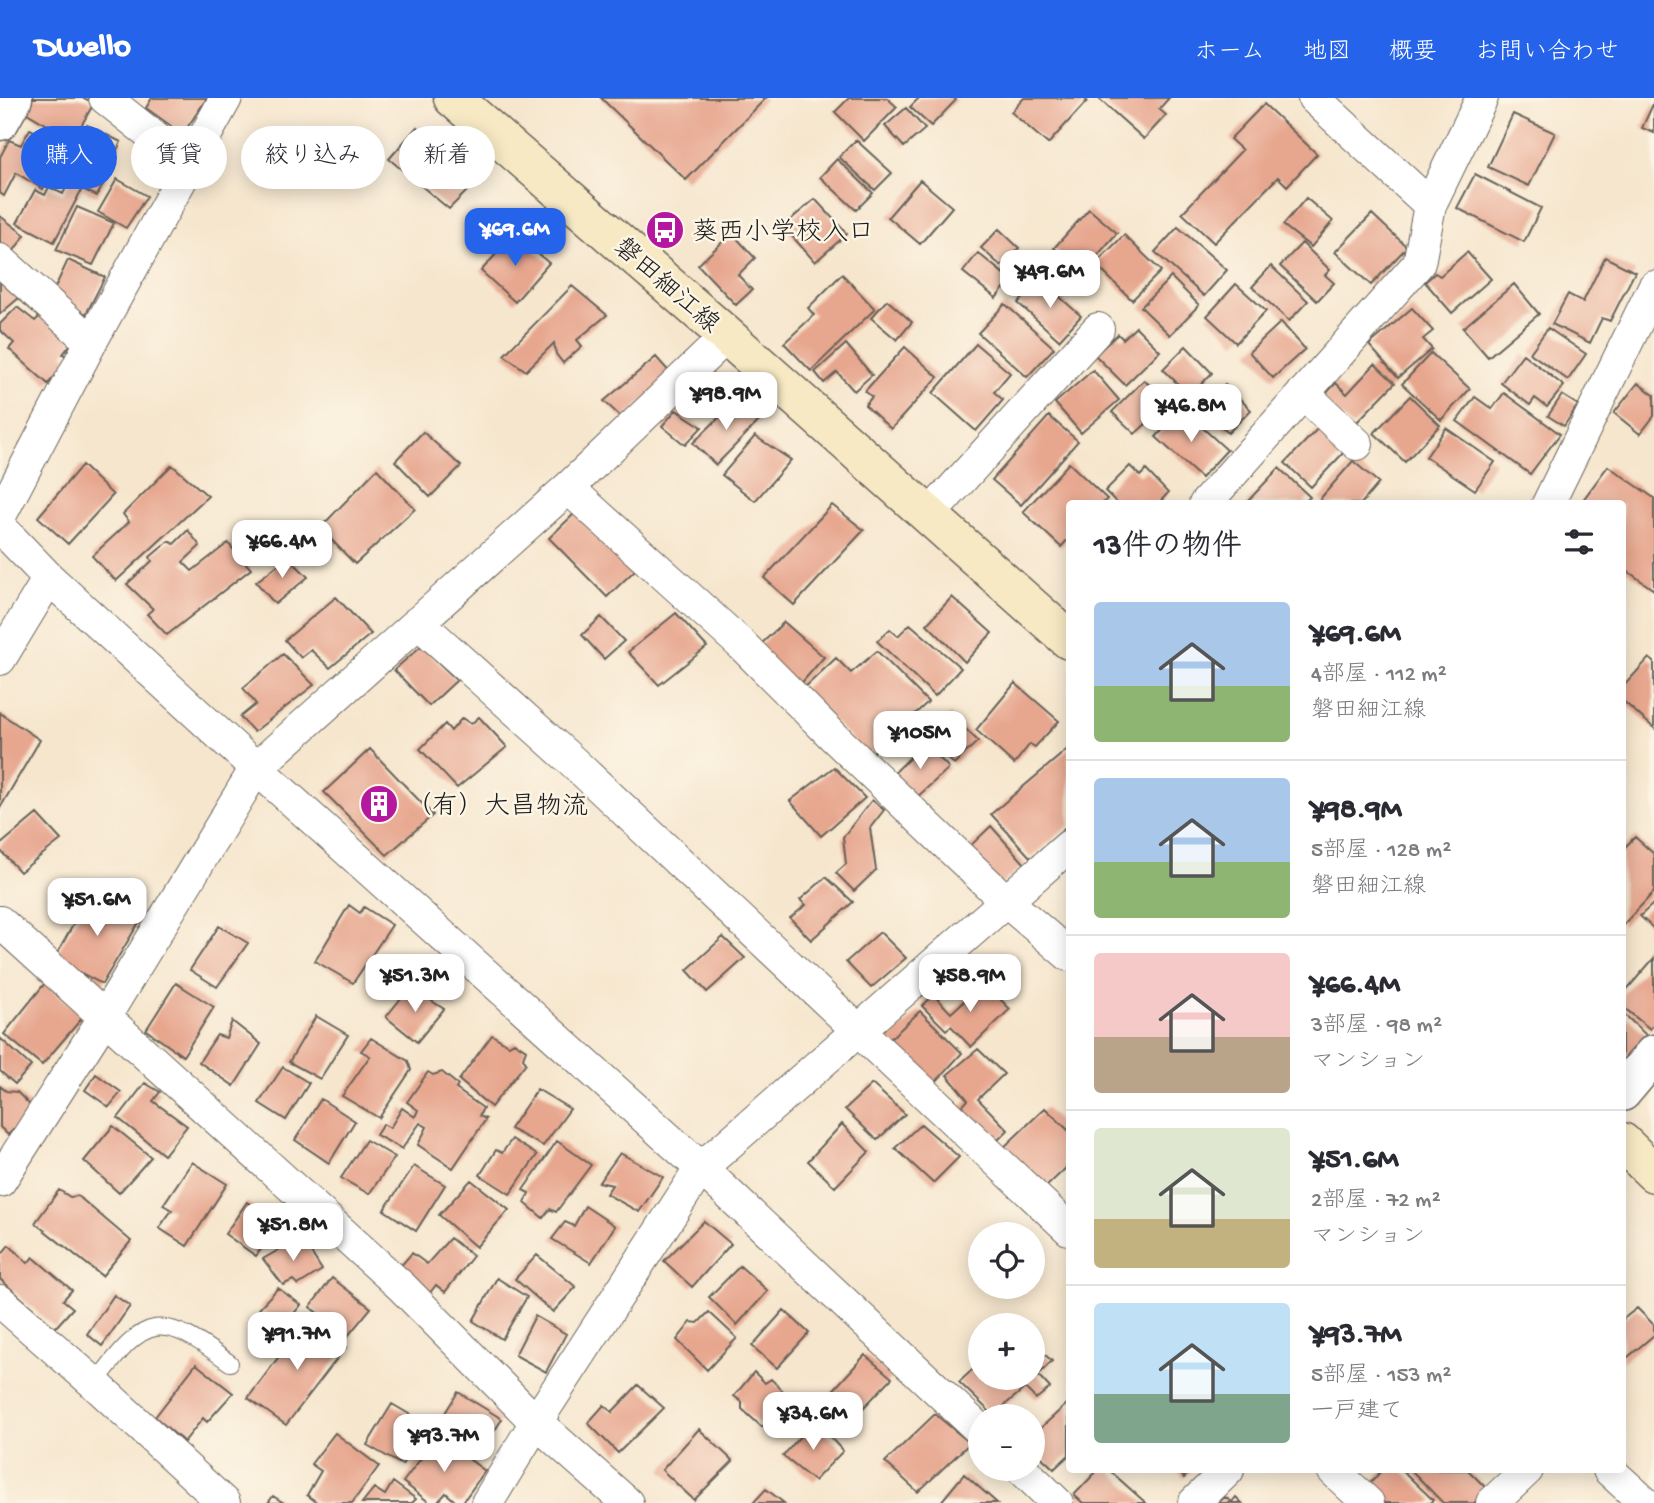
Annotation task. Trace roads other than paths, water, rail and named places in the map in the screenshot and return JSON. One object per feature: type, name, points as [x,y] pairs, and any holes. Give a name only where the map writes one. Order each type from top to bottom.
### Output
[{"type":"main road","name":"磐田細江線","points":[[453,98],[727,336],[1066,637]]},
{"type":"main road","points":[[1626,1146],[1654,1173]]},
{"type":"street","points":[[0,121],[13,98]]},
{"type":"street","points":[[105,98],[140,126]]},
{"type":"street","points":[[210,126],[226,98]]},
{"type":"street","points":[[1314,98],[1430,205]]},
{"type":"street","points":[[1209,500],[1419,263],[1430,205],[1482,98]]},
{"type":"street","points":[[0,516],[174,189]]},
{"type":"street","points":[[0,260],[91,342]]},
{"type":"street","points":[[1550,500],[1654,287]]},
{"type":"street","points":[[929,515],[1098,329]]},
{"type":"street","points":[[0,1181],[256,768],[568,488],[727,336]]},
{"type":"street","points":[[1303,393],[1357,444]]},
{"type":"street","points":[[568,488],[742,645],[1007,902],[1066,952]]},
{"type":"street","points":[[0,527],[50,578],[256,768],[701,1168],[968,1419]]},
{"type":"street","points":[[0,659],[50,578]]},
{"type":"street","points":[[418,622],[571,760],[1066,1226]]},
{"type":"street","points":[[487,1503],[701,1168],[1066,849]]},
{"type":"street","points":[[0,922],[402,1287],[537,1422],[628,1503]]},
{"type":"street","points":[[1626,1087],[1654,1054]]},
{"type":"street","points":[[0,1301],[224,1503]]},
{"type":"street","points":[[1194,1503],[1225,1473]]},
{"type":"street","points":[[1336,1473],[1368,1503]]},
{"type":"street","points":[[1492,1503],[1524,1473]]},
{"type":"street","points":[[1612,1473],[1645,1503]]},
{"type":"street","points":[[1035,1481],[1058,1503]]},
{"type":"lane","points":[[95,1384],[114,1358],[145,1329],[165,1327],[194,1337],[230,1363]]},
{"type":"place","name":"葵西小学校入口","points":[[665,230]]},
{"type":"place","name":"（有）大昌物流","points":[[379,804]]}]
